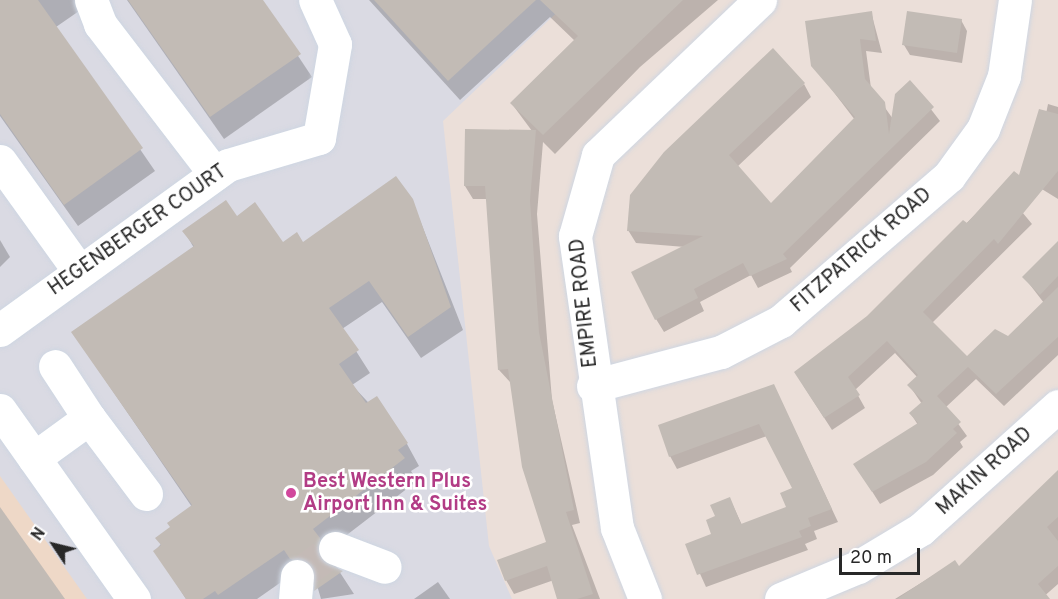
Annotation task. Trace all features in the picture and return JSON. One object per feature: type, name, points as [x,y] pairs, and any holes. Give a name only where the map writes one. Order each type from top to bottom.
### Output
[{"type":"street","points":[[91,0],[100,24],[215,174]]},
{"type":"street","name":"HEGENBERGER COURT","points":[[0,330],[228,165],[319,138],[335,44],[316,0]]},
{"type":"street","name":"EMPIRE ROAD","points":[[645,599],[617,528],[593,386],[575,236],[598,155],[760,0]]},
{"type":"street","name":"FITZPATRICK ROAD","points":[[593,386],[721,352],[781,321],[949,176],[983,129],[1004,76],[1015,0]]},
{"type":"street","points":[[0,161],[79,271]]},
{"type":"street","points":[[55,366],[89,418],[146,494]]},
{"type":"street","name":"MAKIN ROAD","points":[[781,599],[858,567],[921,529],[1058,405]]},
{"type":"street","points":[[0,411],[134,599]]},
{"type":"street","points":[[34,458],[89,418]]},
{"type":"street","points":[[335,548],[385,567]]},
{"type":"shaded area","points":[[0,0],[570,0],[443,121],[489,546],[512,599],[0,599]]},
{"type":"shaded area","points":[[0,476],[87,599],[0,599]]},
{"type":"building","points":[[0,0],[38,0],[143,148],[64,205],[0,114]]},
{"type":"building","points":[[128,0],[263,0],[301,54],[210,117]]},
{"type":"building","points":[[374,0],[536,0],[448,81]]},
{"type":"building","points":[[540,0],[683,0],[543,135],[510,103],[578,36]]},
{"type":"building","points":[[872,11],[876,41],[860,39],[865,79],[885,102],[889,134],[895,94],[910,80],[934,107],[783,254],[787,259],[750,276],[743,263],[694,289],[698,298],[655,320],[631,272],[703,236],[627,231],[630,195],[664,152],[773,48],[805,83],[729,155],[771,203],[855,117],[811,66],[805,21]]},
{"type":"building","points":[[907,11],[962,19],[957,53],[902,45]]},
{"type":"building","points":[[1039,109],[1058,114],[1058,171],[998,244],[994,239],[923,312],[967,356],[995,329],[1008,336],[1058,287],[1058,337],[996,394],[968,367],[937,396],[961,422],[953,429],[957,433],[926,462],[872,492],[853,464],[918,423],[909,413],[923,401],[907,385],[918,375],[887,341],[848,377],[860,395],[824,418],[794,372],[867,316],[963,220],[967,223],[1014,171],[1019,175]]},
{"type":"building","points":[[465,129],[536,130],[530,200],[539,332],[574,510],[566,512],[593,594],[577,599],[557,599],[547,566],[505,581],[497,560],[546,542],[522,467],[508,369],[498,370],[485,186],[464,186]]},
{"type":"building","points":[[396,176],[413,199],[451,307],[408,337],[369,281],[329,308],[359,350],[339,364],[366,403],[377,396],[408,443],[398,450],[405,458],[313,529],[320,538],[320,559],[343,571],[314,591],[314,568],[307,560],[290,559],[284,550],[218,595],[215,591],[203,599],[186,599],[153,551],[161,545],[155,538],[170,527],[167,523],[192,505],[71,332],[194,246],[182,231],[226,200],[237,216],[255,202],[283,242],[297,232],[303,242]]},
{"type":"building","points":[[1058,241],[1058,276],[1040,295],[1022,277]]},
{"type":"building","points":[[774,384],[832,509],[808,518],[811,526],[799,531],[802,537],[697,575],[685,544],[711,534],[706,520],[715,516],[710,505],[730,497],[741,524],[786,507],[780,493],[792,488],[759,424],[669,457],[658,425]]},
{"type":"building","points":[[1058,470],[1058,517],[1047,527],[1058,541],[1058,566],[1038,584],[1050,599],[897,599],[955,560],[959,566]]},
{"type":"building","points":[[0,507],[65,599],[0,599]]},
{"type":"tunnel","points":[[297,576],[335,548]]},
{"type":"place","name":"Best Western Plus Airport Inn & Suites","points":[[291,493]]}]
